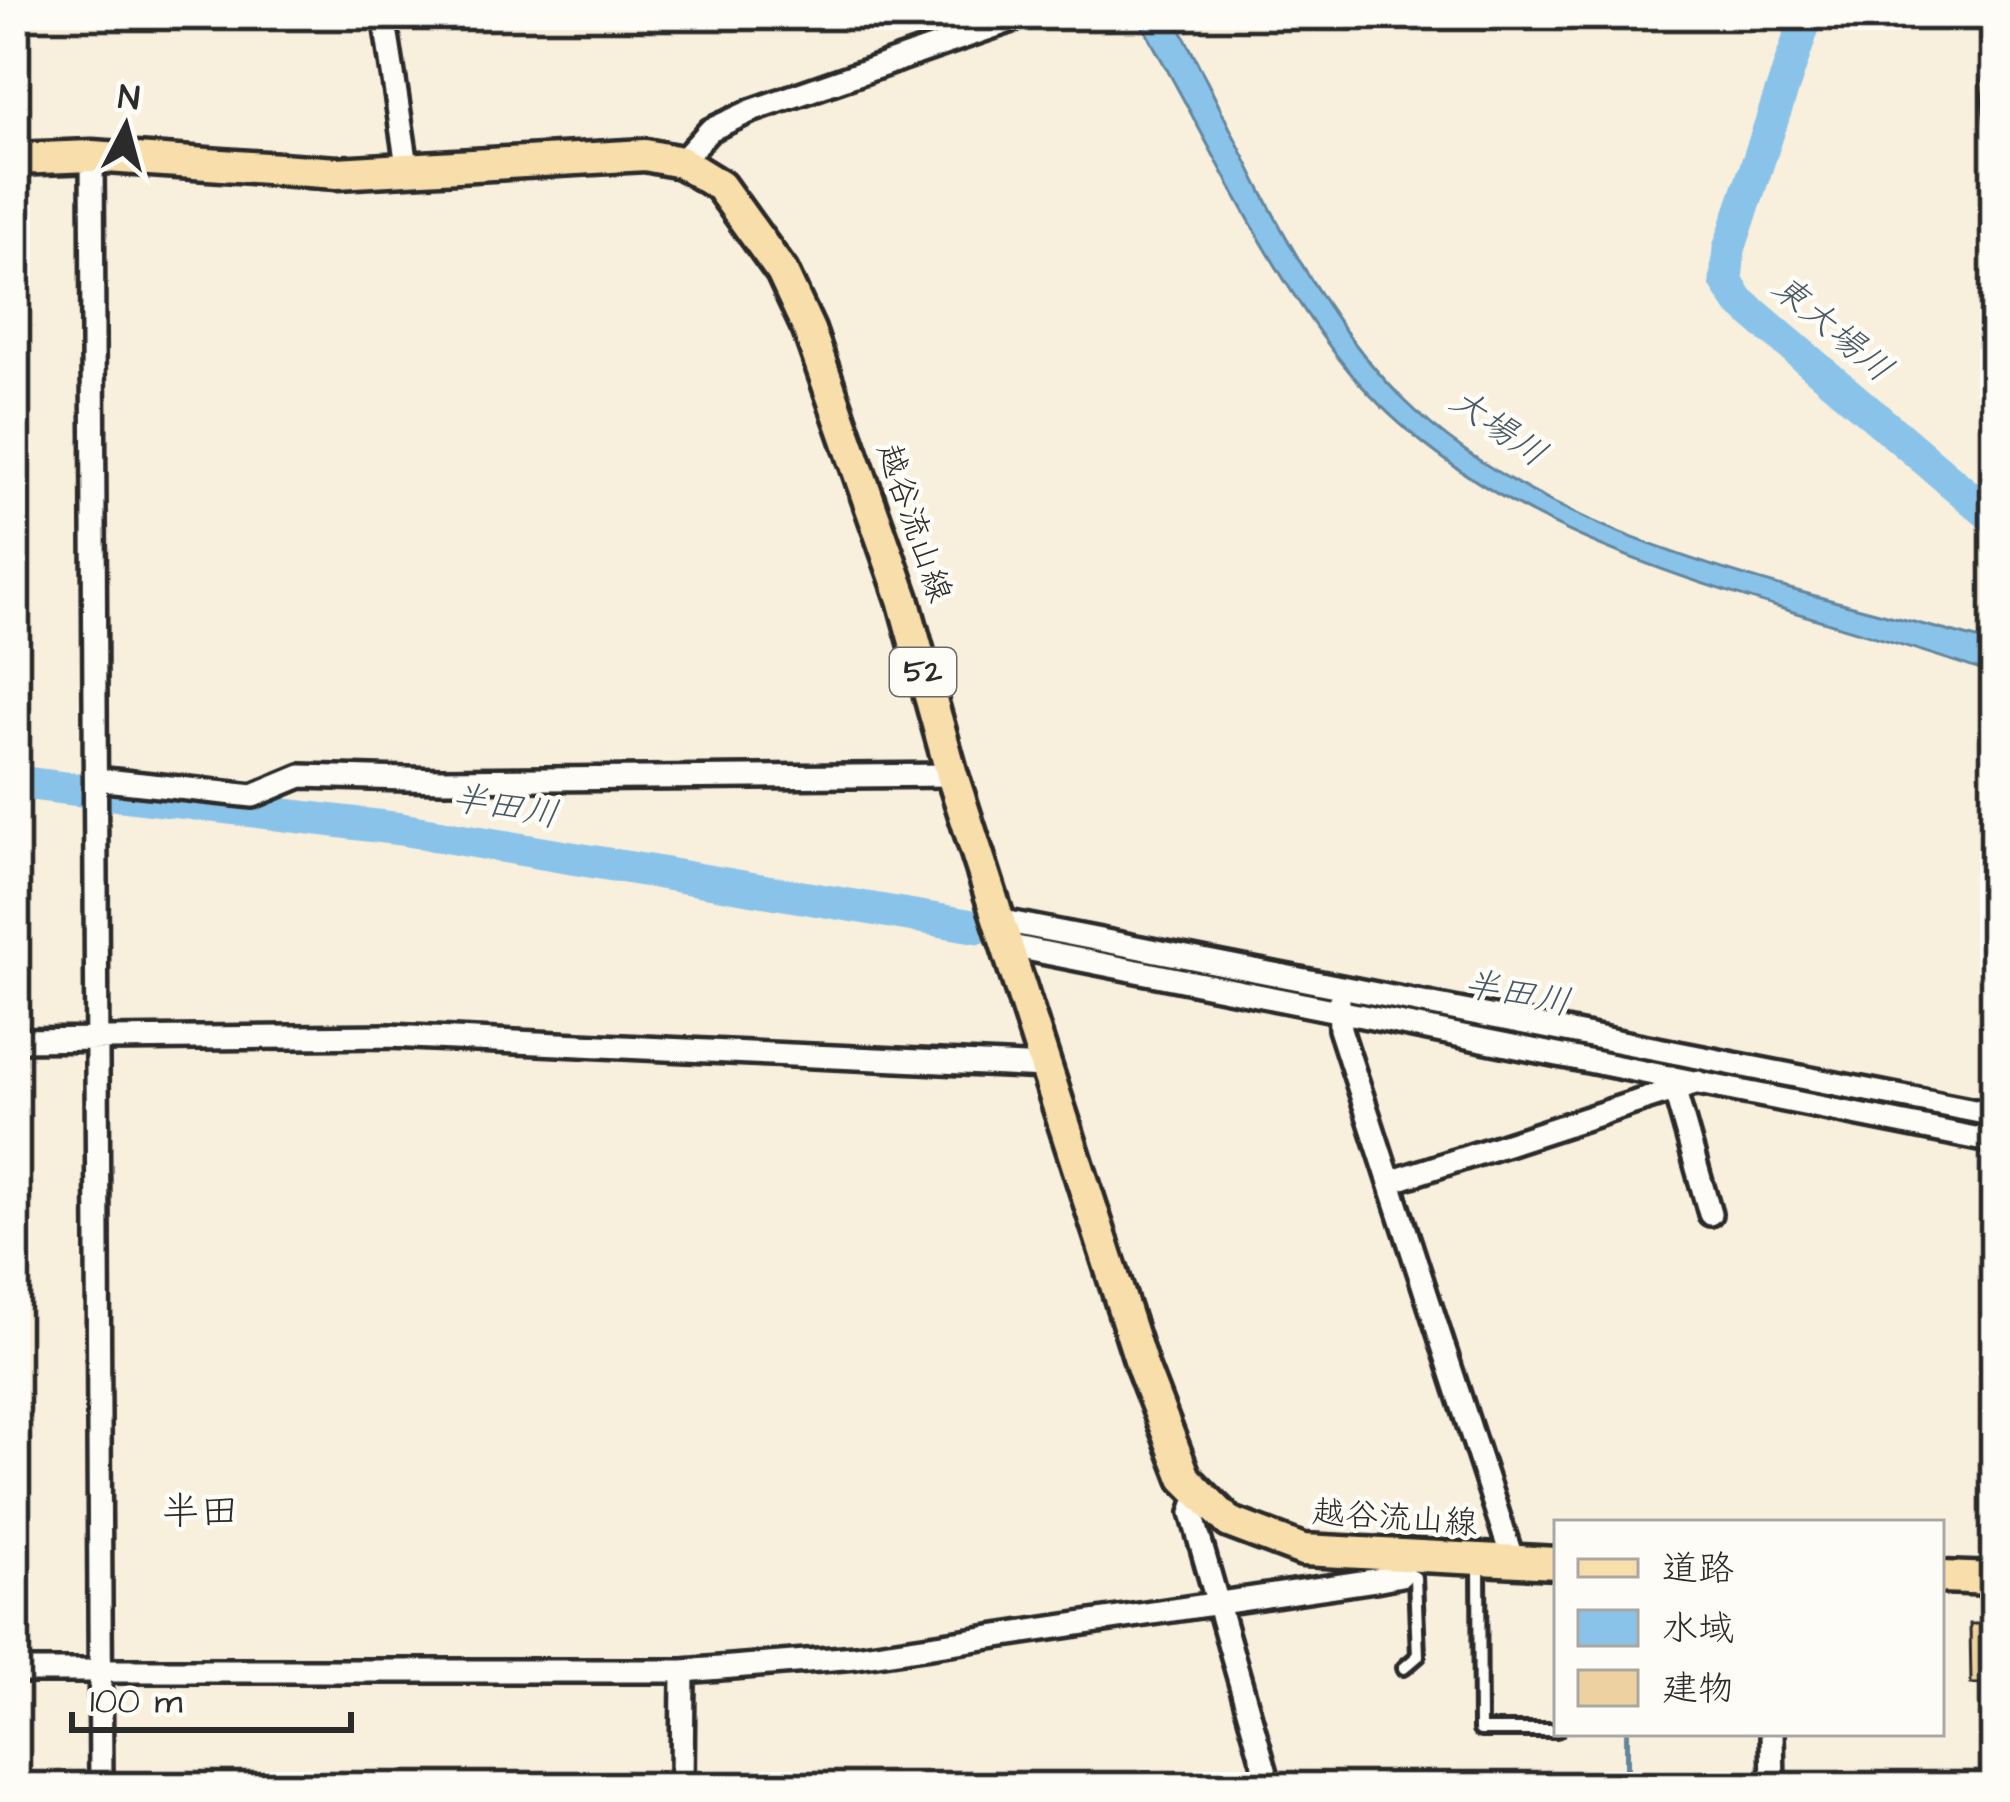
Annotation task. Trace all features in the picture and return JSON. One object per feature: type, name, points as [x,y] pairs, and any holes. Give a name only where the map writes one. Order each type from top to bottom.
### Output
[{"type":"main road","name":"越谷流山線","points":[[15,160],[92,156],[298,172],[408,172],[618,154],[681,162],[720,186],[782,272],[803,316],[903,599],[952,775],[1166,1438],[1198,1495],[1229,1522],[1276,1543],[1328,1554],[1405,1565],[1479,1560],[1554,1563]]},
{"type":"main road","points":[[1944,1577],[1995,1579]]},
{"type":"street","points":[[384,15],[408,172]]},
{"type":"street","points":[[681,162],[691,145],[710,130],[751,111],[1027,15]]},
{"type":"street","points":[[92,156],[101,1787]]},
{"type":"street","points":[[96,787],[253,796],[301,776],[442,780],[952,775]]},
{"type":"street","points":[[1002,932],[1339,998],[1668,1070],[1995,1115]]},
{"type":"street","points":[[1339,998],[1390,1182],[1513,1562]]},
{"type":"street","points":[[15,1040],[389,1036],[1045,1067]]},
{"type":"street","points":[[1668,1070],[1710,1214]]},
{"type":"street","points":[[1390,1182],[1668,1070],[1995,1142]]},
{"type":"street","points":[[1198,1495],[1192,1513],[1222,1602],[1270,1787]]},
{"type":"street","points":[[15,1671],[683,1671],[856,1657],[1319,1590],[1405,1565]]},
{"type":"street","points":[[682,1787],[683,1671]]},
{"type":"street","points":[[1772,1736],[1773,1787]]},
{"type":"lane","points":[[1479,1560],[1480,1730],[1554,1730]]},
{"type":"lane","points":[[1404,1668],[1418,1656],[1415,1577],[1405,1565]]},
{"type":"water","points":[[1136,15],[1173,15],[1274,216],[1332,313],[1402,398],[1462,449],[1530,491],[1681,556],[1995,644],[1995,675],[1642,562],[1556,525],[1476,481],[1403,427],[1310,320]]},
{"type":"building","points":[[1995,79],[1995,124],[1985,124],[1980,81]]},
{"type":"building","points":[[1970,1624],[1995,1624],[1995,1684],[1971,1684]]},
{"type":"waterway","name":"東大場川","points":[[1807,15],[1729,249],[1726,281],[1739,301],[1995,519]]},
{"type":"waterway","name":"半田川","points":[[15,782],[401,829],[979,927]]},
{"type":"waterway","name":"半田川","points":[[1050,941],[1995,1129]]},
{"type":"waterway","points":[[1627,1736],[1627,1787]]},
{"type":"district","name":"半田","points":[[200,1513]]},
{"type":"water label","name":"大場川","points":[[1498,428]]}]
